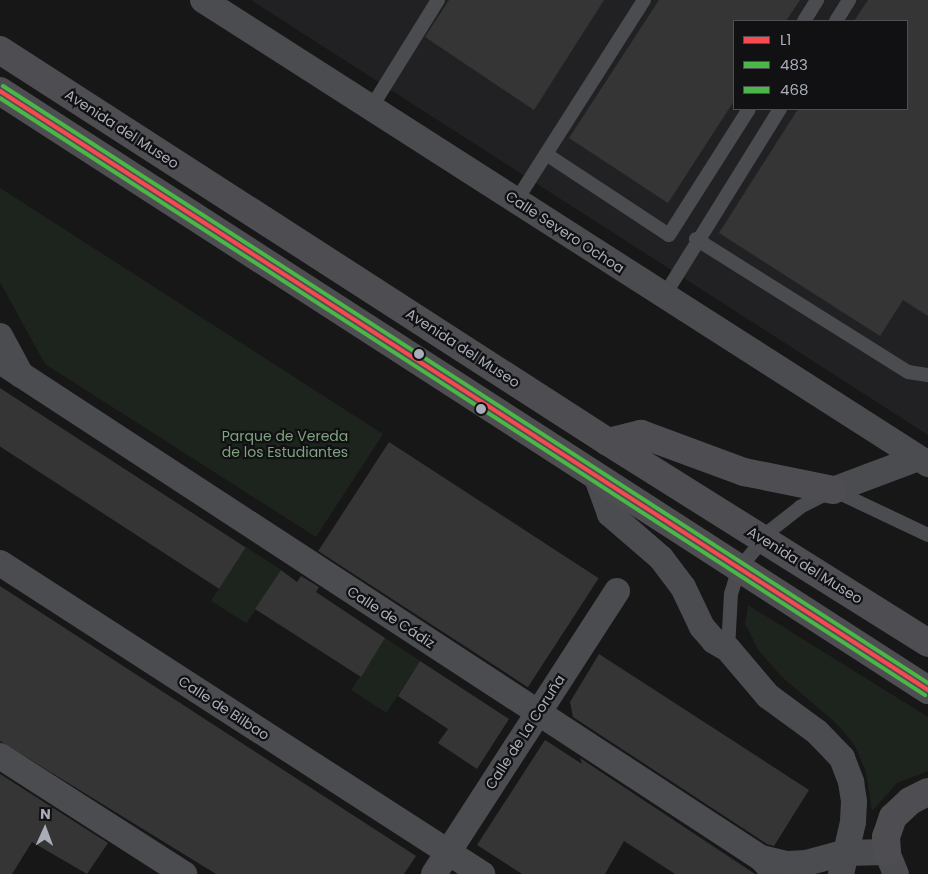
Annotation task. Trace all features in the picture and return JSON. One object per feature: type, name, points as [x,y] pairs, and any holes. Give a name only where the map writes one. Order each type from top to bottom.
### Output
[{"type":"highway","name":"Avenida del Museo","points":[[0,50],[608,442],[764,538],[928,643]]},
{"type":"highway","points":[[0,91],[928,690]]},
{"type":"highway","points":[[608,442],[641,434],[744,472],[833,490]]},
{"type":"highway","points":[[892,863],[886,837],[893,817],[910,801],[928,792]]},
{"type":"street","name":"Calle Severo Ochoa","points":[[203,0],[923,461]]},
{"type":"street","name":"Calle de Cádiz","points":[[0,336],[11,368],[537,712],[768,866],[806,863],[892,863]]},
{"type":"street","points":[[833,490],[923,461]]},
{"type":"street","points":[[597,478],[610,514],[661,558],[683,587],[702,628],[714,641],[728,649],[758,688],[789,714],[831,744],[847,768],[854,802],[851,834],[842,863]]},
{"type":"street","name":"Calle de Bilbao","points":[[0,563],[441,863],[482,874]]},
{"type":"street","name":"Calle de La Coruña","points":[[441,863],[617,591]]},
{"type":"street","points":[[0,756],[184,874]]},
{"type":"lane","points":[[371,108],[438,0]]},
{"type":"lane","points":[[516,201],[644,0]]},
{"type":"lane","points":[[805,20],[818,0]]},
{"type":"lane","points":[[837,20],[849,0]]},
{"type":"lane","points":[[546,154],[669,234],[748,110]]},
{"type":"lane","points":[[664,296],[696,239],[779,110]]},
{"type":"lane","points":[[696,239],[908,372],[928,375]]},
{"type":"lane","points":[[728,649],[731,594],[741,570],[764,538],[780,520],[833,490],[928,535]]},
{"type":"shaded area","points":[[251,0],[928,0],[928,435]]},
{"type":"green space","name":"Parque de Vereda de los Estudiantes","points":[[0,188],[383,434],[316,537],[45,364],[0,282]]},
{"type":"green space","points":[[246,547],[281,570],[246,624],[211,601]]},
{"type":"green space","points":[[748,605],[928,717],[928,771],[897,783],[872,811],[866,772],[854,744],[836,723],[782,677],[759,651],[745,624]]},
{"type":"green space","points":[[385,638],[420,661],[386,713],[351,690]]},
{"type":"building","points":[[449,0],[604,0],[534,110],[425,37]]},
{"type":"building","points":[[659,0],[800,0],[787,20],[733,20],[733,103],[668,203],[569,138]]},
{"type":"building","points":[[868,0],[928,0],[928,316],[903,300],[880,336],[719,233],[797,110],[908,110],[908,20],[855,20]]},
{"type":"building","points":[[0,388],[246,548],[219,589],[0,446]]},
{"type":"building","points":[[389,442],[599,578],[528,687],[318,551]]},
{"type":"building","points":[[281,570],[297,582],[301,576],[319,587],[316,592],[385,638],[361,677],[255,609]]},
{"type":"building","points":[[0,586],[416,856],[404,874],[216,874],[0,741]]},
{"type":"building","points":[[599,654],[809,790],[774,846],[767,844],[573,717],[570,702]]},
{"type":"building","points":[[420,661],[509,719],[477,769],[438,743],[448,729],[398,696]]},
{"type":"building","points":[[545,740],[582,764],[580,758],[755,874],[675,874],[624,841],[605,874],[522,874],[477,845]]},
{"type":"building","points":[[0,774],[108,843],[87,874],[32,842],[12,874],[0,874]]},
{"type":"transit line","name":"468","points":[[3,86],[928,683]]},
{"type":"transit line","name":"L1","points":[[0,91],[928,690]]},
{"type":"transit line","name":"483","points":[[0,98],[925,695]]}]
